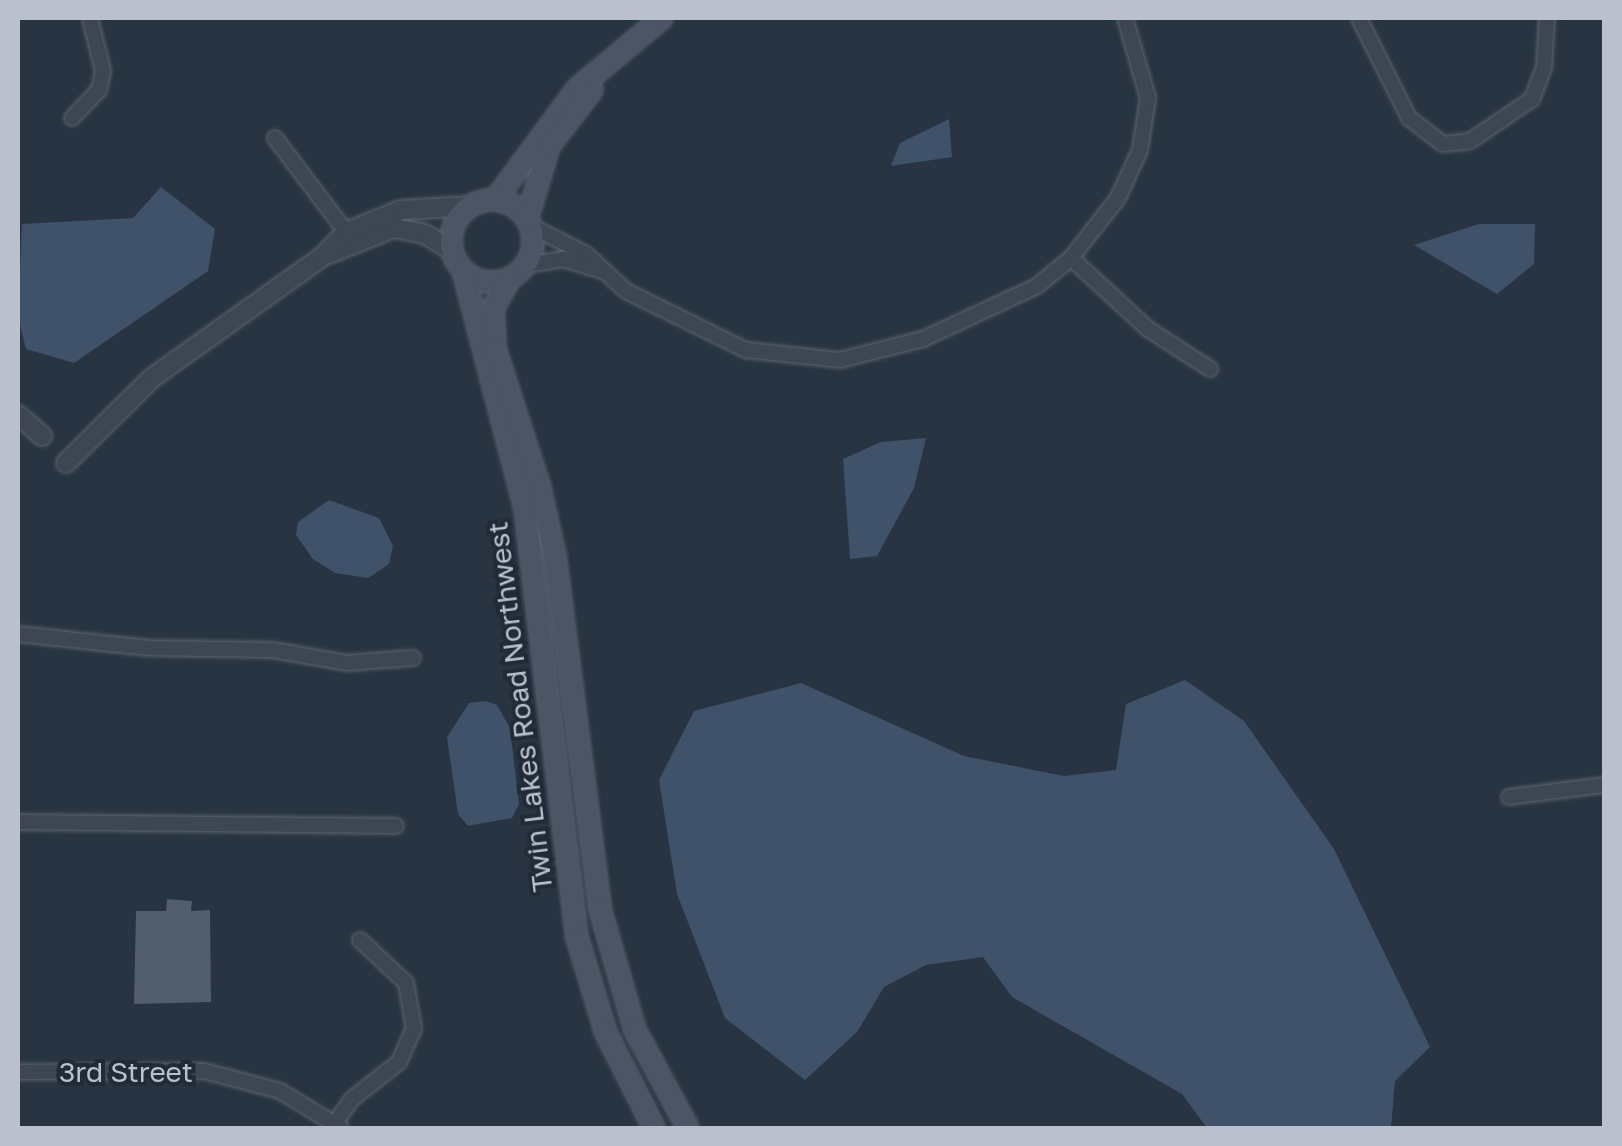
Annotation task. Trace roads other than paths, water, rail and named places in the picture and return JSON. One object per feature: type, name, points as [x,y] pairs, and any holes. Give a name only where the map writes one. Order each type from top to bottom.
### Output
[{"type":"main road","points":[[599,74],[549,146],[518,272],[485,282],[463,270],[452,251],[454,226],[470,206],[496,200],[560,110],[599,74],[662,18]]},
{"type":"main road","points":[[496,200],[529,223]]},
{"type":"main road","name":"Twin Lakes Road Northwest","points":[[463,270],[522,495],[577,937],[606,1033],[654,1128]]},
{"type":"main road","name":"Twin Lakes Road Northwest","points":[[518,272],[493,309],[494,349],[540,485],[554,556],[600,910],[635,1030],[688,1128]]},
{"type":"street","points":[[72,118],[99,90],[103,71],[90,18]]},
{"type":"street","points":[[529,223],[572,244],[626,292],[724,342],[817,360],[862,357],[976,318],[1036,286],[1071,258],[1108,215],[1140,150],[1147,84],[1125,18]]},
{"type":"street","points":[[1359,18],[1410,118],[1443,144],[1470,140],[1532,99],[1544,68],[1547,18]]},
{"type":"street","points":[[275,138],[346,232]]},
{"type":"street","points":[[66,463],[152,378],[324,256],[346,232],[400,210],[470,206]]},
{"type":"street","points":[[324,256],[394,228],[425,234],[452,251]]},
{"type":"street","points":[[1071,258],[1148,330],[1210,369]]},
{"type":"street","points":[[518,272],[563,259],[600,270]]},
{"type":"street","points":[[18,415],[42,436]]},
{"type":"street","points":[[18,634],[148,648],[273,650],[346,663],[413,658]]},
{"type":"street","points":[[1509,797],[1604,785]]},
{"type":"street","points":[[18,822],[396,826]]},
{"type":"street","points":[[338,1126],[352,1099],[399,1062],[414,1029],[406,983],[360,940]]},
{"type":"street","name":"3rd Street","points":[[18,1072],[204,1071],[280,1091],[338,1126]]},
{"type":"water","points":[[949,119],[952,157],[891,166],[900,143]]},
{"type":"water","points":[[161,187],[215,229],[208,271],[74,363],[26,349],[18,317],[22,224],[133,218]]},
{"type":"water","points":[[1479,224],[1535,224],[1534,264],[1497,294],[1414,245]]},
{"type":"water","points":[[926,438],[914,488],[877,556],[850,559],[843,459],[881,442]]},
{"type":"water","points":[[329,500],[379,518],[393,546],[389,564],[368,578],[335,573],[313,559],[296,535],[298,522]]},
{"type":"water","points":[[1185,680],[1244,721],[1334,849],[1430,1047],[1395,1081],[1391,1128],[1207,1128],[1182,1094],[1012,997],[983,957],[926,965],[884,987],[857,1032],[805,1080],[725,1018],[677,894],[659,780],[694,711],[801,683],[964,756],[1064,776],[1116,770],[1126,704]]},
{"type":"water","points":[[486,701],[497,705],[510,728],[519,804],[512,818],[468,826],[458,814],[447,737],[469,703]]}]
